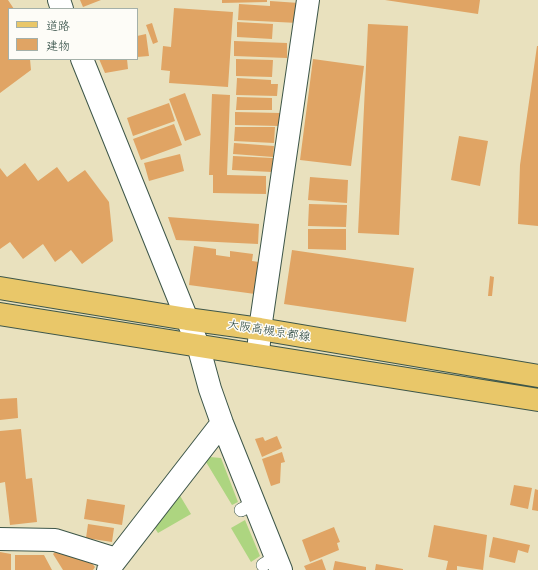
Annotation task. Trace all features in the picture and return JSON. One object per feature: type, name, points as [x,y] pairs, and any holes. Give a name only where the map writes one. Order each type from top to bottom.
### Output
[{"type":"main road","name":"大阪高槻京都線","points":[[0,288],[187,319],[260,329],[538,376]]},
{"type":"main road","points":[[0,314],[538,400]]},
{"type":"street","points":[[258,355],[260,329],[308,0]]},
{"type":"street","points":[[82,60],[198,345],[210,389],[248,506],[273,564]]},
{"type":"street","points":[[0,539],[55,540],[112,565],[222,423]]},
{"type":"green space","points":[[210,457],[221,458],[238,502],[232,505],[206,462]]},
{"type":"green space","points":[[179,494],[191,514],[158,533],[154,527]]},
{"type":"green space","points":[[245,520],[260,556],[251,562],[231,528]]},
{"type":"building","points":[[0,0],[8,0],[13,8],[8,8],[8,60],[30,60],[31,70],[0,93]]},
{"type":"building","points":[[80,0],[101,0],[83,7]]},
{"type":"building","points":[[222,0],[267,0],[267,2],[222,3]]},
{"type":"building","points":[[385,0],[480,0],[478,14]]},
{"type":"building","points":[[270,1],[299,3],[298,23],[238,20],[239,4],[270,6]]},
{"type":"building","points":[[174,8],[233,12],[228,87],[169,83],[170,71],[161,70],[163,46],[171,47]]},
{"type":"building","points":[[237,22],[273,24],[272,39],[237,37]]},
{"type":"building","points":[[152,23],[158,42],[153,44],[146,25]]},
{"type":"building","points":[[368,24],[408,26],[399,235],[358,233]]},
{"type":"building","points":[[146,34],[149,56],[138,57],[138,36]]},
{"type":"building","points":[[234,41],[287,43],[287,58],[234,56]]},
{"type":"building","points":[[537,46],[538,226],[518,224],[520,165]]},
{"type":"building","points":[[236,59],[273,60],[272,77],[236,76]]},
{"type":"building","points":[[313,59],[364,66],[351,166],[300,160]]},
{"type":"building","points":[[99,60],[127,60],[128,69],[105,73]]},
{"type":"building","points":[[237,78],[271,80],[271,84],[278,84],[277,96],[236,95]]},
{"type":"building","points":[[185,93],[201,135],[185,141],[169,99]]},
{"type":"building","points":[[212,94],[230,95],[227,175],[266,176],[266,194],[213,193],[213,175],[209,175]]},
{"type":"building","points":[[237,97],[272,98],[272,110],[236,110]]},
{"type":"building","points":[[169,103],[175,121],[133,136],[127,118]]},
{"type":"building","points":[[235,112],[280,113],[280,126],[235,125]]},
{"type":"building","points":[[174,124],[182,145],[141,160],[133,139]]},
{"type":"building","points":[[235,127],[275,127],[274,143],[234,141]]},
{"type":"building","points":[[459,136],[488,141],[480,186],[451,180]]},
{"type":"building","points":[[234,143],[274,146],[273,157],[233,154]]},
{"type":"building","points":[[180,154],[184,171],[149,181],[144,163]]},
{"type":"building","points":[[233,156],[273,158],[272,172],[232,170]]},
{"type":"building","points":[[25,163],[38,181],[57,167],[68,182],[85,170],[109,202],[113,241],[82,264],[71,250],[55,262],[43,244],[23,259],[10,242],[0,249],[0,168],[7,177]]},
{"type":"building","points":[[310,177],[348,180],[347,203],[308,200]]},
{"type":"building","points":[[309,204],[347,205],[346,227],[308,226]]},
{"type":"building","points":[[168,217],[259,224],[258,244],[176,240]]},
{"type":"building","points":[[308,229],[346,229],[346,250],[308,249]]},
{"type":"building","points":[[194,246],[216,249],[216,255],[230,257],[230,251],[253,254],[252,261],[259,262],[255,294],[189,285]]},
{"type":"building","points":[[292,250],[414,268],[406,322],[284,304]]},
{"type":"building","points":[[490,276],[494,277],[492,296],[488,296]]},
{"type":"building","points":[[17,398],[18,418],[0,420],[0,399]]},
{"type":"building","points":[[21,429],[26,479],[32,478],[37,522],[10,525],[5,482],[0,483],[0,431]]},
{"type":"building","points":[[277,436],[282,448],[262,457],[255,439],[263,437],[265,441]]},
{"type":"building","points":[[282,452],[285,462],[281,463],[280,483],[271,486],[262,459]]},
{"type":"building","points":[[514,485],[532,488],[528,509],[510,505]]},
{"type":"building","points":[[535,489],[538,490],[538,511],[532,510]]},
{"type":"building","points":[[87,499],[125,505],[122,525],[84,519]]},
{"type":"building","points":[[88,524],[114,528],[112,542],[86,538]]},
{"type":"building","points":[[434,525],[487,535],[483,570],[457,566],[457,570],[446,570],[448,561],[428,557]]},
{"type":"building","points":[[334,527],[340,542],[337,543],[339,550],[310,562],[302,540]]},
{"type":"building","points":[[493,537],[530,545],[528,553],[518,550],[515,563],[489,557]]},
{"type":"building","points":[[57,550],[89,560],[95,567],[93,570],[63,570],[53,554]]},
{"type":"building","points":[[0,552],[11,554],[11,570],[0,570]]},
{"type":"building","points":[[15,555],[44,555],[52,570],[15,570]]},
{"type":"building","points":[[322,559],[326,570],[306,570],[304,566]]},
{"type":"building","points":[[335,561],[366,567],[366,570],[333,570]]},
{"type":"building","points":[[376,564],[403,569],[403,570],[375,570]]}]
